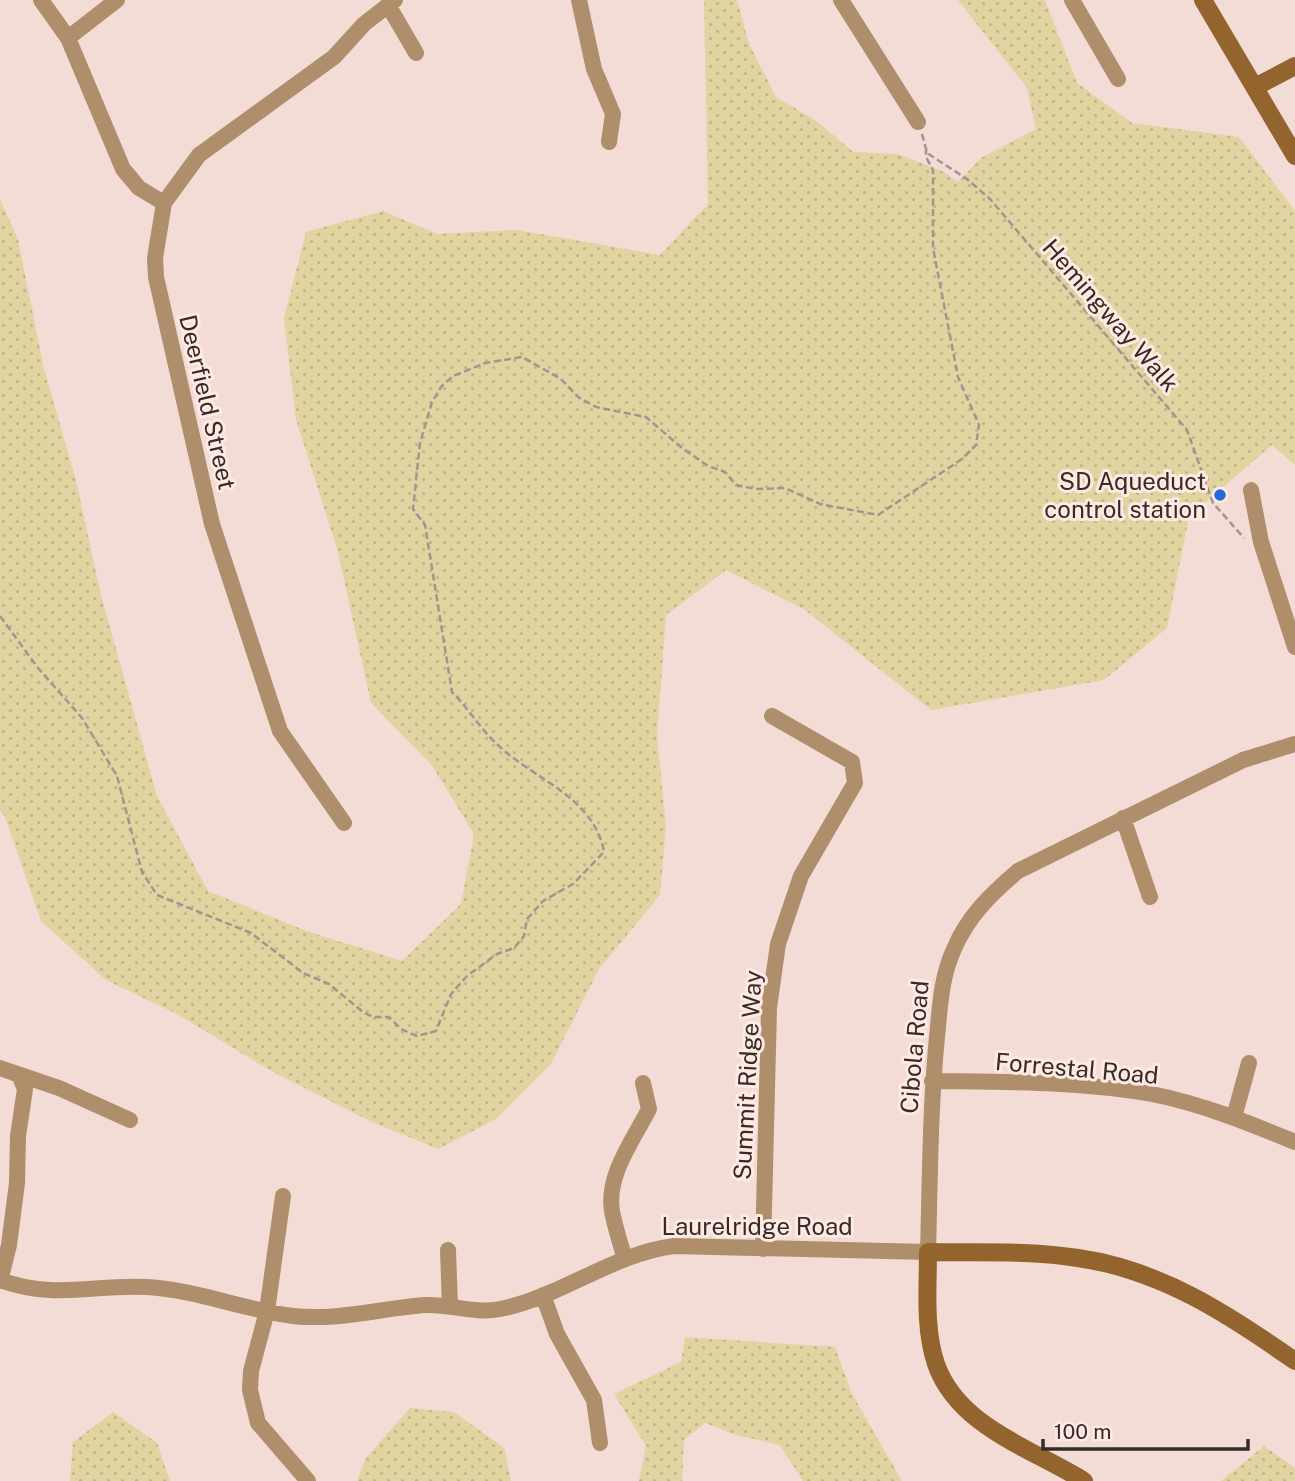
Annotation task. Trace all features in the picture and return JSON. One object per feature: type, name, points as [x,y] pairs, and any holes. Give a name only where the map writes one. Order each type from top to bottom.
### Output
[{"type":"street","points":[[41,0],[68,38],[123,169],[139,188],[164,203],[199,155],[334,57],[364,23],[392,3],[416,53]]},
{"type":"street","points":[[68,38],[117,0]]},
{"type":"street","points":[[579,0],[594,69],[613,114],[608,142]]},
{"type":"street","points":[[841,0],[918,122]]},
{"type":"street","points":[[1072,0],[1118,79]]},
{"type":"street","points":[[1203,0],[1295,156]]},
{"type":"street","points":[[1255,87],[1295,66]]},
{"type":"street","name":"Deerfield Street","points":[[164,203],[155,258],[156,278],[212,524],[281,731],[344,823]]},
{"type":"street","points":[[1251,490],[1260,537],[1295,647]]},
{"type":"street","name":"Summit Ridge Way","points":[[763,1249],[769,1008],[778,944],[801,876],[855,783],[852,762],[772,716]]},
{"type":"street","name":"Cibola Road","points":[[1084,1481],[983,1422],[953,1394],[936,1364],[928,1322],[928,1252],[932,1081],[942,980],[954,948],[969,921],[988,897],[1018,872],[1243,760],[1295,744]]},
{"type":"street","points":[[1124,818],[1150,897]]},
{"type":"street","points":[[1234,1117],[1248,1063]]},
{"type":"street","points":[[7,1070],[59,1088],[130,1120]]},
{"type":"street","points":[[0,1280],[9,1245],[18,1136],[25,1089],[19,1075],[7,1070]]},
{"type":"street","name":"Forrestal Road","points":[[932,1081],[1042,1085],[1153,1094],[1234,1117],[1295,1142]]},
{"type":"street","points":[[625,1259],[612,1209],[612,1190],[619,1167],[649,1109],[643,1083]]},
{"type":"street","points":[[283,1196],[267,1311],[251,1371],[253,1408],[258,1423],[309,1481]]},
{"type":"street","name":"Laurelridge Road","points":[[0,1280],[58,1292],[145,1287],[178,1290],[295,1316],[340,1316],[428,1305],[499,1309],[543,1295],[648,1250],[674,1246],[1077,1257],[1126,1268],[1177,1287],[1233,1317],[1295,1361]]},
{"type":"street","points":[[448,1250],[450,1307]]},
{"type":"street","points":[[543,1295],[557,1334],[594,1400],[600,1443]]},
{"type":"path","points":[[0,616],[37,668],[82,718],[117,776],[142,872],[157,895],[251,933],[303,973],[329,984],[373,1017],[389,1017],[401,1029],[417,1036],[436,1031],[451,994],[467,976],[497,954],[514,948],[524,936],[527,919],[543,901],[573,884],[604,852],[594,822],[576,801],[520,765],[496,744],[470,710],[452,692],[425,525],[412,509],[420,443],[432,402],[441,387],[453,376],[500,358],[522,357],[561,379],[578,397],[596,407],[646,417],[682,448],[708,466],[725,472],[736,485],[756,489],[785,488],[820,504],[878,515],[904,501],[976,445],[979,425],[958,377],[933,248],[933,170],[926,157],[918,122]]},
{"type":"path","name":"Hemingway Walk","points":[[926,148],[931,157],[967,179],[990,199],[1119,347],[1187,430],[1213,503],[1246,540],[1260,537]]},
{"type":"shaded area","points":[[704,0],[737,0],[749,44],[776,97],[818,122],[853,152],[898,154],[942,171],[958,182],[981,158],[1036,129],[1027,88],[958,0],[1045,0],[1077,83],[1132,123],[1239,137],[1295,211],[1295,465],[1272,445],[1189,516],[1167,628],[1104,680],[931,710],[805,610],[726,570],[666,615],[657,736],[666,826],[660,895],[599,969],[551,1064],[496,1119],[438,1149],[370,1121],[273,1072],[177,1014],[106,980],[41,921],[5,817],[0,810],[0,199],[18,239],[44,369],[76,480],[101,595],[157,796],[208,891],[309,932],[402,961],[461,904],[474,834],[431,764],[371,703],[338,552],[296,419],[284,318],[306,232],[383,211],[437,234],[517,230],[660,255],[708,204]]},
{"type":"shaded area","points":[[685,1337],[835,1347],[851,1392],[902,1481],[803,1481],[780,1445],[736,1435],[705,1423],[684,1440],[682,1481],[639,1481],[646,1446],[614,1394],[681,1362]]},
{"type":"shaded area","points":[[410,1408],[454,1412],[504,1448],[511,1481],[357,1481],[366,1458]]},
{"type":"shaded area","points":[[113,1412],[157,1443],[170,1481],[70,1481],[73,1442]]},
{"type":"shaded area","points":[[1264,1446],[1295,1468],[1295,1481],[1221,1481]]},
{"type":"place","name":"SD Aqueduct control station","points":[[1220,495]]}]
